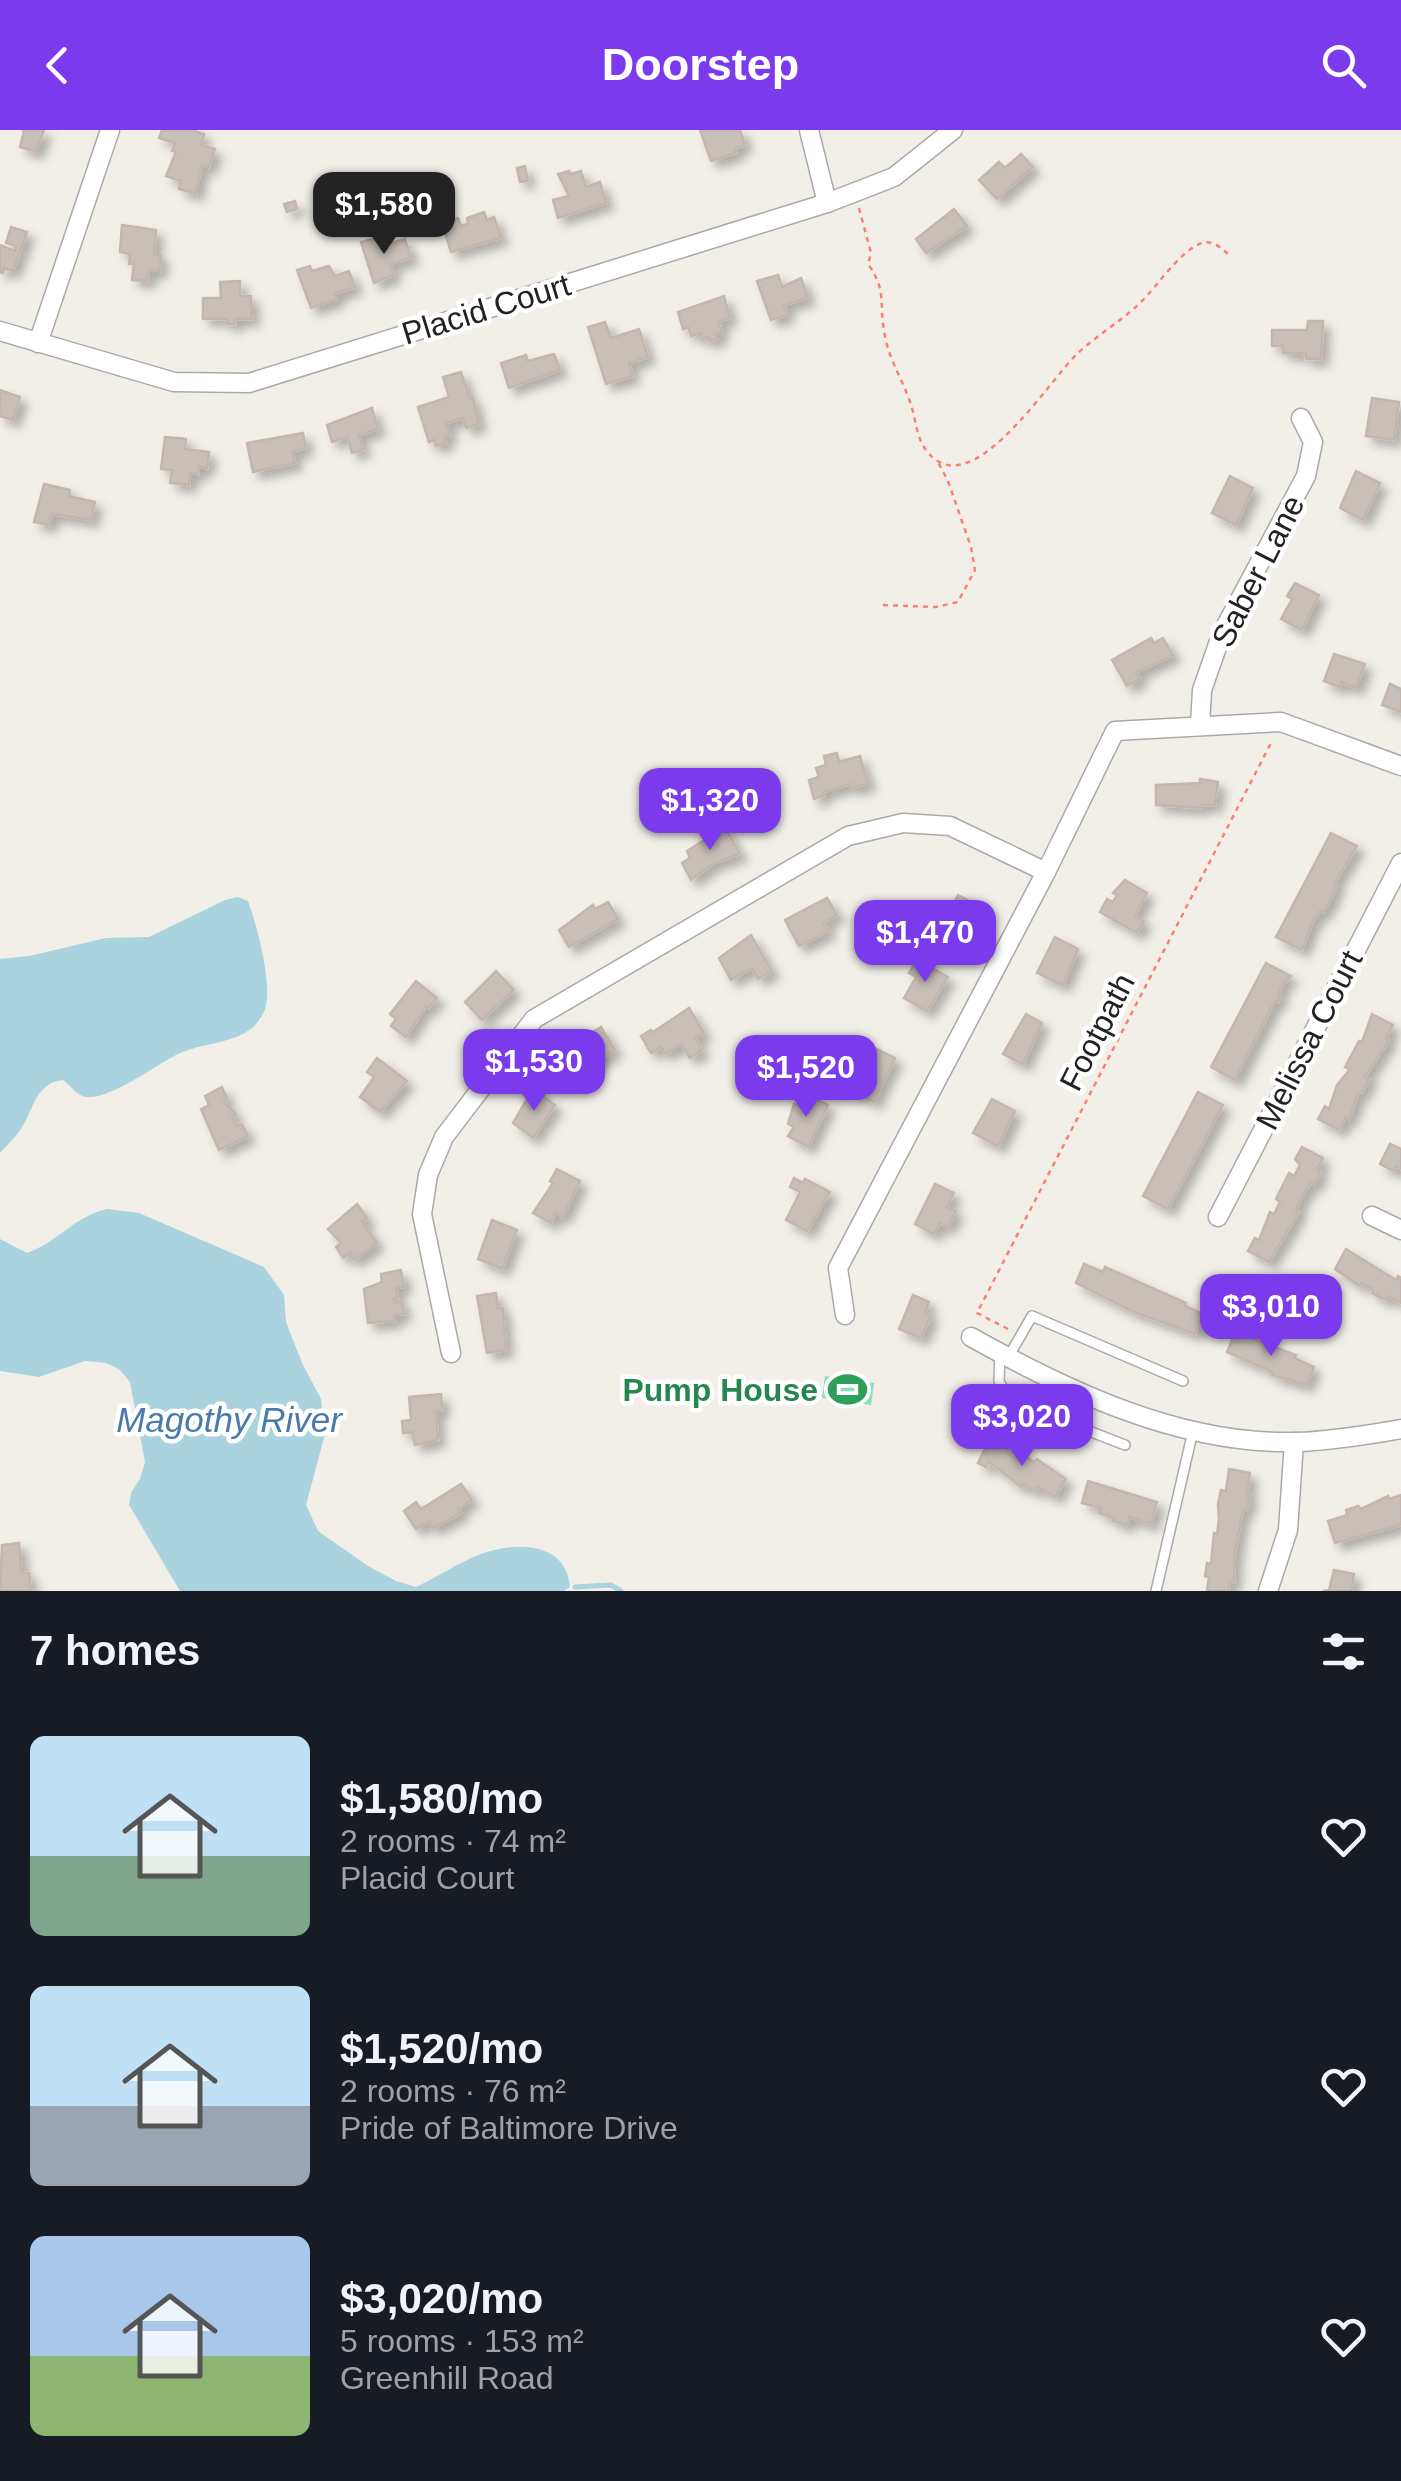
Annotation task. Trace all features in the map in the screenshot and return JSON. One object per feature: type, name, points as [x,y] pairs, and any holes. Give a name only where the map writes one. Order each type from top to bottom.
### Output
[{"type":"street","points":[[38,343],[110,130]]},
{"type":"street","points":[[810,130],[828,203]]},
{"type":"street","name":"Placid Court","points":[[0,331],[174,382],[249,383],[828,203],[894,176],[953,130]]},
{"type":"street","name":"Saber Lane","points":[[1200,725],[1202,690],[1222,634],[1306,476],[1313,442],[1302,418]]},
{"type":"street","points":[[844,1315],[838,1268],[1046,872],[1115,731],[1281,722],[1401,766]]},
{"type":"street","points":[[451,1353],[422,1214],[428,1175],[444,1137],[534,1018],[848,836],[903,823],[950,826],[1046,872]]},
{"type":"street","name":"Melissa Court","points":[[1218,1217],[1401,862]]},
{"type":"street","points":[[1372,1216],[1401,1230]]},
{"type":"street","points":[[971,1337],[1111,1404],[1194,1429],[1294,1442],[1401,1429]]},
{"type":"street","points":[[1268,1591],[1288,1530],[1294,1442]]},
{"type":"lane","points":[[1124,1445],[1009,1400],[999,1381],[1004,1356],[1032,1316],[1182,1381]]},
{"type":"lane","points":[[1156,1591],[1194,1429]]},
{"type":"path","points":[[855,192],[872,254],[868,264],[882,287],[884,336],[894,370],[910,400],[920,442],[948,481],[975,570],[958,602],[936,608],[883,605]]},
{"type":"path","points":[[937,461],[960,467],[984,457],[1078,354],[1140,304],[1186,254],[1202,243],[1217,244],[1228,254]]},
{"type":"path","name":"Footpath","points":[[1008,1329],[977,1314],[1272,740]]},
{"type":"green space","name":"Pump House","points":[[825,1376],[874,1383],[871,1405],[822,1398]]},
{"type":"water","points":[[238,897],[248,901],[266,971],[267,998],[256,1024],[235,1037],[178,1054],[109,1093],[87,1097],[63,1080],[54,1082],[41,1091],[20,1131],[0,1153],[0,959],[106,938],[149,937]]},
{"type":"water","name":"Magothy River","points":[[107,1209],[139,1213],[264,1267],[284,1295],[286,1322],[321,1399],[325,1434],[306,1505],[318,1531],[368,1566],[416,1587],[481,1554],[524,1547],[550,1553],[560,1561],[570,1587],[564,1591],[180,1591],[129,1505],[145,1462],[130,1382],[119,1369],[85,1361],[39,1377],[0,1371],[0,1239],[27,1253],[85,1217]]},
{"type":"building","points":[[22,130],[44,130],[36,152],[20,147]]},
{"type":"building","points":[[162,130],[204,134],[201,145],[215,149],[209,167],[202,164],[196,194],[179,189],[181,181],[166,176],[176,152],[172,151],[175,143],[159,138]]},
{"type":"building","points":[[700,130],[740,130],[745,145],[735,148],[736,153],[711,161]]},
{"type":"building","points":[[1021,154],[1033,167],[997,199],[979,180],[999,162],[1005,168]]},
{"type":"building","points":[[525,166],[528,181],[520,182],[517,168]]},
{"type":"building","points":[[581,171],[586,187],[600,182],[606,203],[558,218],[553,200],[569,196],[558,174]]},
{"type":"building","points":[[295,201],[297,209],[287,212],[284,204]]},
{"type":"building","points":[[954,209],[967,226],[926,253],[916,239]]},
{"type":"building","points":[[484,212],[487,220],[494,217],[501,238],[451,252],[442,223],[458,218],[461,226],[468,224],[467,218]]},
{"type":"building","points":[[122,225],[156,230],[154,254],[161,255],[160,271],[149,270],[148,281],[132,280],[134,264],[129,264],[130,254],[120,252]]},
{"type":"building","points":[[11,227],[27,232],[13,271],[4,268],[3,273],[0,245],[15,251],[16,246],[6,243]]},
{"type":"building","points":[[379,237],[382,246],[405,239],[411,258],[390,264],[394,275],[374,283],[361,242]]},
{"type":"building","points":[[310,266],[312,271],[329,266],[335,276],[349,271],[355,287],[335,294],[337,299],[311,308],[297,270]]},
{"type":"building","points":[[778,275],[782,287],[801,278],[808,298],[784,305],[787,315],[771,320],[757,281]]},
{"type":"building","points":[[240,281],[240,296],[251,296],[252,319],[235,319],[235,324],[227,324],[227,319],[203,319],[203,298],[221,298],[220,282]]},
{"type":"building","points":[[724,296],[730,318],[719,321],[722,333],[716,334],[717,339],[702,339],[701,333],[691,336],[688,327],[683,329],[678,312]]},
{"type":"building","points":[[1308,321],[1323,321],[1321,359],[1283,353],[1283,346],[1272,346],[1272,330],[1307,330]]},
{"type":"building","points":[[605,322],[611,338],[639,329],[648,357],[629,363],[633,376],[606,384],[588,327]]},
{"type":"building","points":[[554,354],[560,370],[509,388],[501,363],[526,355],[528,361]]},
{"type":"building","points":[[461,372],[479,424],[466,428],[463,418],[446,423],[450,435],[444,437],[446,443],[436,446],[434,440],[429,442],[418,407],[449,397],[443,377]]},
{"type":"building","points":[[0,390],[20,397],[13,420],[0,416]]},
{"type":"building","points":[[1372,398],[1399,402],[1394,440],[1366,436]]},
{"type":"building","points":[[372,408],[378,429],[359,435],[363,450],[352,453],[347,437],[332,442],[327,425]]},
{"type":"building","points":[[303,433],[306,448],[293,451],[295,463],[253,472],[247,443]]},
{"type":"building","points":[[165,437],[186,439],[185,449],[209,452],[207,468],[199,467],[198,474],[190,473],[189,485],[170,483],[172,470],[161,469]]},
{"type":"building","points":[[1356,471],[1380,483],[1363,520],[1340,508]]},
{"type":"building","points":[[1230,476],[1253,488],[1236,525],[1212,513]]},
{"type":"building","points":[[44,484],[95,502],[91,520],[52,514],[50,525],[34,522]]},
{"type":"building","points":[[1295,583],[1319,595],[1302,630],[1281,619],[1292,599],[1287,596]]},
{"type":"building","points":[[1151,638],[1154,643],[1163,638],[1173,655],[1136,673],[1140,679],[1127,686],[1112,660]]},
{"type":"building","points":[[1334,654],[1365,664],[1356,688],[1324,681]]},
{"type":"building","points":[[1390,684],[1401,689],[1401,712],[1382,705]]},
{"type":"building","points":[[837,753],[839,762],[860,756],[868,784],[852,788],[851,784],[823,792],[824,796],[814,799],[809,780],[819,777],[816,768],[826,765],[824,756]]},
{"type":"building","points":[[1200,779],[1218,782],[1215,805],[1156,805],[1156,785],[1200,783]]},
{"type":"building","points":[[725,827],[740,854],[714,863],[691,880],[682,863],[690,858],[687,851]]},
{"type":"building","points":[[1331,833],[1357,846],[1334,884],[1337,886],[1324,912],[1320,911],[1312,923],[1302,950],[1276,937]]},
{"type":"building","points":[[1125,880],[1147,893],[1135,916],[1144,921],[1137,933],[1100,912],[1107,899],[1113,902],[1117,895],[1113,893]]},
{"type":"building","points":[[958,895],[979,906],[977,910],[984,914],[965,942],[941,929]]},
{"type":"building","points":[[827,898],[837,915],[823,923],[829,931],[799,946],[785,920]]},
{"type":"building","points":[[608,902],[618,919],[569,947],[559,930],[593,905],[595,909]]},
{"type":"building","points":[[751,935],[772,971],[758,979],[752,968],[731,980],[719,958]]},
{"type":"building","points":[[1055,937],[1078,949],[1063,985],[1037,973]]},
{"type":"building","points":[[917,960],[948,977],[927,1011],[904,998],[916,977],[909,973]]},
{"type":"building","points":[[1266,963],[1291,976],[1283,984],[1278,995],[1281,997],[1275,1001],[1235,1080],[1211,1067]]},
{"type":"building","points":[[496,971],[514,990],[482,1020],[465,1002]]},
{"type":"building","points":[[416,981],[437,998],[429,1008],[426,1006],[406,1037],[391,1026],[396,1019],[390,1014]]},
{"type":"building","points":[[689,1008],[704,1033],[695,1038],[702,1050],[690,1058],[681,1044],[665,1054],[661,1047],[651,1053],[641,1036]]},
{"type":"building","points":[[1026,1014],[1042,1023],[1023,1064],[1003,1054]]},
{"type":"building","points":[[1372,1014],[1393,1025],[1386,1038],[1389,1040],[1365,1077],[1370,1079],[1359,1092],[1349,1119],[1345,1118],[1339,1130],[1318,1119],[1325,1106],[1329,1109],[1337,1085],[1350,1069],[1345,1067],[1359,1041],[1362,1042]]},
{"type":"building","points":[[601,1027],[615,1050],[583,1071],[571,1050]]},
{"type":"building","points":[[877,1049],[895,1058],[874,1102],[853,1092]]},
{"type":"building","points":[[377,1058],[407,1081],[380,1112],[360,1097],[374,1077],[367,1072]]},
{"type":"building","points":[[222,1087],[226,1104],[236,1114],[232,1116],[237,1126],[242,1124],[248,1136],[219,1150],[201,1109],[209,1105],[205,1096]]},
{"type":"building","points":[[533,1089],[555,1105],[533,1138],[513,1123]]},
{"type":"building","points":[[1198,1092],[1223,1105],[1168,1209],[1143,1196]]},
{"type":"building","points":[[811,1097],[828,1105],[808,1147],[788,1136],[794,1127],[788,1124],[794,1104],[799,1106],[803,1099],[808,1102]]},
{"type":"building","points":[[992,1099],[1015,1111],[998,1146],[973,1133]]},
{"type":"building","points":[[1390,1144],[1401,1149],[1401,1169],[1396,1166],[1394,1171],[1380,1164]]},
{"type":"building","points":[[1302,1147],[1323,1158],[1317,1169],[1321,1172],[1314,1185],[1310,1183],[1296,1209],[1299,1212],[1269,1262],[1248,1251],[1255,1238],[1259,1240],[1270,1212],[1274,1214],[1280,1202],[1276,1199],[1289,1173],[1294,1176],[1300,1165],[1295,1159]]},
{"type":"building","points":[[557,1169],[580,1181],[563,1217],[556,1213],[551,1223],[533,1213],[553,1183],[550,1181]]},
{"type":"building","points":[[794,1178],[803,1183],[805,1179],[830,1192],[807,1231],[786,1220],[800,1192],[790,1187]]},
{"type":"building","points":[[935,1184],[954,1193],[947,1207],[956,1211],[948,1227],[940,1223],[934,1234],[915,1224]]},
{"type":"building","points":[[357,1204],[367,1218],[362,1222],[377,1243],[354,1260],[350,1253],[343,1258],[336,1247],[341,1243],[328,1229]]},
{"type":"building","points":[[492,1220],[517,1230],[502,1269],[478,1259]]},
{"type":"building","points":[[1346,1249],[1396,1280],[1401,1278],[1401,1303],[1388,1296],[1385,1300],[1335,1269]]},
{"type":"building","points":[[1084,1264],[1103,1272],[1105,1267],[1186,1303],[1185,1306],[1203,1314],[1195,1334],[1134,1312],[1076,1283]]},
{"type":"building","points":[[401,1270],[404,1287],[396,1288],[398,1298],[394,1299],[395,1303],[402,1301],[404,1314],[394,1315],[395,1321],[368,1323],[364,1289],[382,1282],[381,1274]]},
{"type":"building","points":[[496,1293],[498,1308],[503,1308],[506,1350],[487,1353],[477,1296]]},
{"type":"building","points":[[913,1295],[929,1302],[925,1313],[931,1316],[921,1338],[899,1329]]},
{"type":"building","points":[[1235,1332],[1296,1355],[1294,1358],[1314,1367],[1306,1385],[1272,1375],[1273,1372],[1227,1352]]},
{"type":"building","points":[[441,1394],[442,1410],[436,1411],[438,1440],[415,1445],[412,1432],[403,1433],[402,1421],[411,1420],[409,1397]]},
{"type":"building","points":[[990,1439],[1008,1449],[1010,1446],[1034,1462],[1037,1459],[1066,1479],[1055,1497],[1038,1487],[1035,1491],[1023,1484],[1021,1487],[989,1462],[986,1467],[978,1463]]},
{"type":"building","points":[[1229,1469],[1250,1473],[1250,1495],[1247,1510],[1243,1509],[1235,1552],[1234,1582],[1230,1582],[1229,1591],[1207,1591],[1207,1563],[1211,1564],[1218,1504],[1221,1490],[1226,1491]]},
{"type":"building","points":[[1088,1481],[1157,1502],[1151,1524],[1129,1517],[1127,1525],[1113,1521],[1114,1518],[1099,1513],[1101,1508],[1082,1503]]},
{"type":"building","points":[[461,1484],[472,1500],[458,1509],[461,1513],[433,1528],[429,1521],[416,1529],[404,1511],[416,1502],[421,1509]]},
{"type":"building","points":[[1401,1495],[1401,1525],[1335,1543],[1328,1521],[1347,1515],[1346,1510]]},
{"type":"building","points":[[19,1543],[22,1573],[29,1573],[31,1591],[0,1591],[2,1545]]},
{"type":"building","points":[[1334,1570],[1354,1574],[1351,1591],[1323,1591],[1329,1590]]},
{"type":"waterway","points":[[575,1587],[611,1585],[621,1591]]},
{"type":"place","name":"Pump House","points":[[848,1390]]}]
